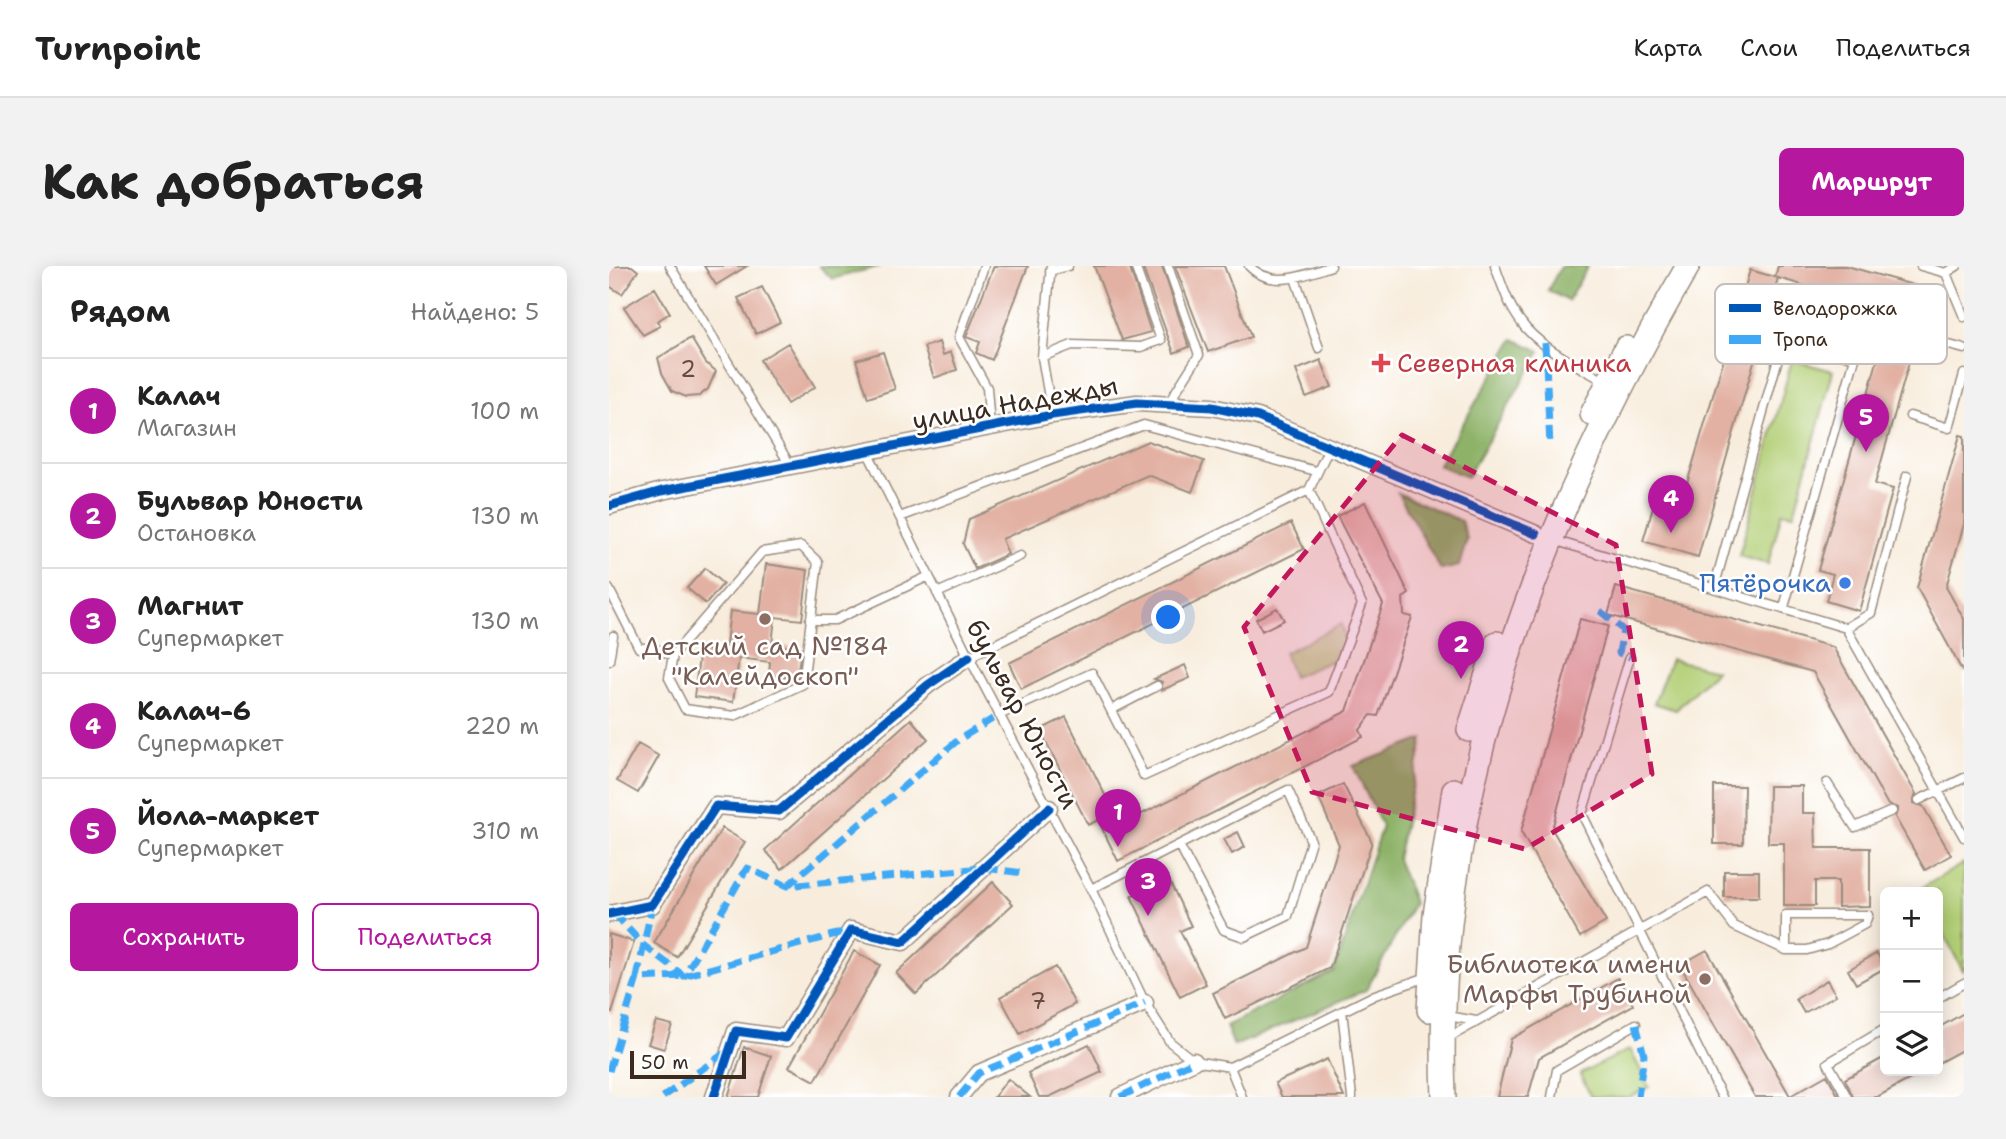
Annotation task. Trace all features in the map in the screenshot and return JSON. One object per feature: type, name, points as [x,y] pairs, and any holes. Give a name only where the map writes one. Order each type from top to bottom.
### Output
[{"type":"main road","points":[[1444,1097],[1436,1040],[1436,1015],[1445,833],[1480,687],[1607,383],[1671,266]]},
{"type":"main road","points":[[1544,536],[1688,266]]},
{"type":"main road","points":[[1427,1097],[1436,1040]]},
{"type":"street","name":"улица Надежды","points":[[611,502],[1052,415],[1137,403],[1168,404],[1212,407],[1258,417],[1544,536]]},
{"type":"street","points":[[609,914],[652,905],[716,806],[779,811],[928,685],[969,657]]},
{"type":"street","points":[[714,1097],[736,1031],[786,1038],[851,930],[903,942],[1049,808]]},
{"type":"street","points":[[959,1097],[979,1073],[1145,1003]]},
{"type":"street","points":[[1129,1095],[1193,1061]]},
{"type":"lane","points":[[670,266],[790,465]]},
{"type":"lane","points":[[984,266],[959,337],[987,388],[990,427]]},
{"type":"lane","points":[[1052,415],[1042,357],[1050,269],[1068,266]]},
{"type":"lane","points":[[1042,357],[1072,345],[1141,347],[1161,340],[1135,266]]},
{"type":"lane","points":[[1168,266],[1199,355],[1168,404]]},
{"type":"lane","points":[[1249,266],[1263,277],[1278,280],[1295,278],[1331,266]]},
{"type":"lane","points":[[1495,266],[1507,299],[1522,324],[1545,343],[1607,383]]},
{"type":"lane","points":[[1921,266],[1946,272],[1957,266]]},
{"type":"lane","points":[[1946,272],[1964,317]]},
{"type":"lane","points":[[1295,278],[1319,348]]},
{"type":"lane","points":[[1947,345],[1964,349]]},
{"type":"lane","points":[[1714,588],[1776,364]]},
{"type":"lane","points":[[1784,607],[1853,364]]},
{"type":"lane","points":[[1910,416],[1948,428],[1964,374]]},
{"type":"lane","points":[[900,517],[1144,425],[1317,471]]},
{"type":"lane","points":[[969,657],[1309,490],[1330,446]]},
{"type":"lane","name":"бульвар Юности","points":[[867,451],[969,657],[1091,888],[1145,1003],[1170,1042],[1193,1061]]},
{"type":"lane","points":[[1846,628],[1871,613],[1907,476]]},
{"type":"lane","points":[[999,715],[1093,673],[1144,776],[1329,692],[1361,604],[1309,490]]},
{"type":"lane","points":[[1544,536],[1846,628],[1964,837]]},
{"type":"lane","points":[[801,546],[818,562],[803,684],[734,716],[685,709],[669,678],[673,655],[762,552],[801,546]]},
{"type":"lane","points":[[937,593],[1020,556]]},
{"type":"lane","points":[[810,620],[835,620],[929,576]]},
{"type":"lane","points":[[609,589],[639,648],[653,648],[673,655]]},
{"type":"lane","points":[[609,661],[611,637],[627,627]]},
{"type":"lane","points":[[1630,657],[1582,814],[1722,1097]]},
{"type":"lane","points":[[1111,710],[1157,686]]},
{"type":"lane","points":[[1919,800],[1964,778]]},
{"type":"lane","points":[[1828,783],[1855,828],[1892,811]]},
{"type":"lane","points":[[1091,888],[1288,790],[1311,841],[1288,916],[1244,937],[1224,930],[1179,845]]},
{"type":"lane","points":[[1436,1040],[1640,932],[1708,892],[1734,926],[1786,950],[1807,950],[1828,944],[1864,924],[1868,915],[1786,915],[1786,950]]},
{"type":"lane","points":[[1193,1061],[1230,1067],[1402,983],[1438,977]]},
{"type":"lane","points":[[1943,995],[1964,983]]},
{"type":"lane","points":[[1342,1011],[1352,1097]]},
{"type":"lane","points":[[1436,1015],[1476,1021]]},
{"type":"lane","points":[[1552,1097],[1557,1070],[1636,1024]]},
{"type":"lane","points":[[1847,1097],[1828,1063],[1880,1032]]},
{"type":"lane","points":[[1230,1067],[1242,1097]]},
{"type":"highlighted area","points":[[1402,435],[1616,545],[1652,774],[1525,849],[1312,792],[1244,627]]},
{"type":"green space","points":[[819,266],[881,266],[832,279]]},
{"type":"green space","points":[[1561,266],[1588,266],[1568,301],[1548,290]]},
{"type":"green space","points":[[1514,339],[1540,351],[1467,477],[1438,465]]},
{"type":"green space","points":[[1791,364],[1807,364],[1833,371],[1794,514],[1782,512],[1768,564],[1739,556]]},
{"type":"green space","points":[[1398,493],[1461,521],[1467,539],[1459,566],[1441,570]]},
{"type":"green space","points":[[1341,624],[1345,640],[1336,659],[1293,677],[1284,653]]},
{"type":"green space","points":[[1671,659],[1716,670],[1676,710],[1654,703]]},
{"type":"green space","points":[[1423,739],[1397,859],[1414,903],[1366,990],[1234,1046],[1226,1026],[1334,971],[1382,826],[1353,766]]},
{"type":"green space","points":[[1964,863],[1963,971],[1943,933],[1943,887],[1923,887]]},
{"type":"green space","points":[[1630,1049],[1649,1087],[1629,1097],[1591,1097],[1580,1074]]},
{"type":"building","points":[[609,266],[632,266],[638,271],[622,294],[609,286]]},
{"type":"building","points":[[704,266],[747,266],[716,285]]},
{"type":"building","points":[[994,266],[1028,266],[992,360],[976,353],[980,342],[966,337]]},
{"type":"building","points":[[1094,266],[1129,266],[1151,332],[1122,340]]},
{"type":"building","points":[[1142,266],[1162,266],[1189,347],[1174,353]]},
{"type":"building","points":[[1175,266],[1224,266],[1251,337],[1208,352]]},
{"type":"building","points":[[1778,266],[1847,266],[1909,284],[1799,284],[1775,277]]},
{"type":"building","points":[[1750,270],[1778,278],[1776,284],[1746,284]]},
{"type":"building","points":[[762,287],[780,322],[756,334],[738,298]]},
{"type":"building","points":[[655,288],[670,313],[657,321],[660,326],[643,335],[624,307]]},
{"type":"building","points":[[691,338],[706,363],[716,371],[708,389],[699,396],[686,397],[672,391],[662,373],[658,358]]},
{"type":"building","points":[[939,342],[943,355],[951,352],[957,370],[934,378],[924,347]]},
{"type":"building","points":[[788,343],[815,387],[787,404],[760,360]]},
{"type":"building","points":[[883,352],[895,389],[868,398],[856,360]]},
{"type":"building","points":[[1321,360],[1332,387],[1306,397],[1296,370]]},
{"type":"building","points":[[1722,364],[1753,364],[1698,557],[1643,541],[1653,507],[1678,514]]},
{"type":"building","points":[[1876,364],[1909,364],[1875,484],[1893,489],[1859,611],[1826,601],[1833,574],[1818,570]]},
{"type":"building","points":[[1960,435],[1964,436],[1964,524],[1946,587],[1964,619],[1964,674],[1917,588]]},
{"type":"building","points":[[1148,441],[1204,461],[1192,492],[1148,475],[1002,539],[1008,554],[975,569],[963,544],[969,519]]},
{"type":"building","points":[[1365,502],[1409,594],[1403,598],[1404,615],[1412,617],[1378,716],[1371,715],[1360,730],[1363,737],[1118,861],[1098,820],[1088,825],[1040,730],[1066,717],[1120,825],[1347,711],[1383,604],[1337,516]]},
{"type":"building","points":[[1291,523],[1304,549],[1021,689],[1009,663]]},
{"type":"building","points":[[766,564],[808,570],[802,620],[775,617],[772,645],[801,648],[797,679],[769,675],[770,662],[739,658],[733,702],[694,697],[700,649],[725,652],[730,611],[760,614]]},
{"type":"building","points":[[705,568],[723,584],[706,604],[687,588]]},
{"type":"building","points":[[1616,587],[1833,647],[1916,794],[1913,803],[1923,806],[1951,855],[1925,870],[1895,817],[1898,808],[1888,805],[1813,672],[1608,615]]},
{"type":"building","points":[[1277,608],[1284,620],[1262,631],[1256,619]]},
{"type":"building","points":[[1580,619],[1608,626],[1552,829],[1606,922],[1580,937],[1521,832]]},
{"type":"building","points":[[1185,665],[1190,678],[1162,690],[1162,682],[1154,679]]},
{"type":"building","points":[[911,719],[928,739],[782,869],[765,850]]},
{"type":"building","points":[[638,744],[659,756],[638,793],[617,781]]},
{"type":"building","points":[[1343,784],[1372,842],[1330,968],[1225,1019],[1213,993],[1306,947],[1339,845],[1318,796]]},
{"type":"building","points":[[1714,786],[1744,786],[1743,844],[1714,844]]},
{"type":"building","points":[[1769,786],[1802,786],[1802,813],[1815,813],[1816,848],[1870,848],[1870,906],[1838,907],[1838,881],[1815,881],[1815,906],[1784,906],[1784,843],[1768,843]]},
{"type":"building","points":[[722,828],[745,842],[677,957],[654,943]]},
{"type":"building","points":[[1238,832],[1245,847],[1232,854],[1224,839]]},
{"type":"building","points":[[1724,871],[1759,871],[1759,897],[1724,897]]},
{"type":"building","points":[[1168,878],[1191,926],[1180,931],[1206,984],[1180,997],[1131,896]]},
{"type":"building","points":[[993,882],[1013,904],[916,994],[896,973]]},
{"type":"building","points":[[609,934],[634,942],[612,1013],[609,1012]]},
{"type":"building","points":[[1707,950],[1790,1096],[1827,1075],[1839,1097],[1755,1097],[1680,965]]},
{"type":"building","points":[[854,951],[880,965],[815,1081],[789,1067]]},
{"type":"building","points":[[1877,953],[1880,959],[1880,971],[1856,984],[1848,970]]},
{"type":"building","points":[[1055,967],[1075,1004],[1020,1034],[1000,997]]},
{"type":"building","points":[[1618,978],[1633,1005],[1539,1058],[1528,1097],[1497,1097],[1511,1039]]},
{"type":"building","points":[[1827,980],[1836,995],[1804,1013],[1796,999]]},
{"type":"building","points":[[1964,1013],[1964,1049],[1943,1060],[1943,1025]]},
{"type":"building","points":[[656,1021],[672,1025],[664,1049],[648,1044]]},
{"type":"building","points":[[1089,1044],[1102,1072],[1049,1097],[1039,1097],[1028,1073]]},
{"type":"building","points":[[744,1047],[771,1056],[758,1097],[728,1097]]},
{"type":"building","points":[[1327,1059],[1344,1097],[1282,1097],[1275,1083]]},
{"type":"building","points":[[1880,1060],[1880,1076],[1916,1076],[1877,1097],[1853,1097],[1845,1079]]},
{"type":"building","points":[[1008,1079],[1030,1097],[994,1097]]},
{"type":"marked path","points":[[1545,343],[1550,446]]},
{"type":"marked path","points":[[1600,611],[1623,630],[1619,653],[1630,657]]},
{"type":"marked path","points":[[787,886],[958,740],[999,715]]},
{"type":"marked path","points":[[614,913],[643,945],[684,976],[747,868],[787,886],[983,868],[1024,873]]},
{"type":"marked path","points":[[637,978],[652,905]]},
{"type":"marked path","points":[[609,1071],[637,978],[684,976],[851,930]]},
{"type":"marked path","points":[[959,1097],[979,1073],[1145,1003]]},
{"type":"marked path","points":[[1636,1024],[1644,1055],[1638,1097]]},
{"type":"marked path","points":[[663,1097],[729,1050]]},
{"type":"marked path","points":[[1120,1097],[1194,1061]]},
{"type":"cycle path","points":[[609,506],[662,491],[1052,415],[1137,403],[1212,407],[1258,417],[1536,534]]},
{"type":"cycle path","points":[[609,914],[652,905],[716,806],[779,811],[928,685],[969,657]]},
{"type":"cycle path","points":[[714,1097],[736,1031],[786,1038],[851,930],[903,942],[1049,808]]},
{"type":"place","name":"Северная клиника","points":[[1381,363]]},
{"type":"place","name":"Йола-маркет","points":[[1866,452]]},
{"type":"place","name":"Калач-6","points":[[1671,533]]},
{"type":"place","name":"Пятёрочка","points":[[1845,583]]},
{"type":"place","name":"Детский сад №184 \"Калейдоскоп\"","points":[[765,619]]},
{"type":"place","name":"Бульвар Юности","points":[[1461,679]]},
{"type":"place","name":"Калач","points":[[1118,847]]},
{"type":"place","name":"Магнит","points":[[1148,916]]},
{"type":"place","name":"Библиотека имени Марфы Трубиной","points":[[1705,979]]}]
